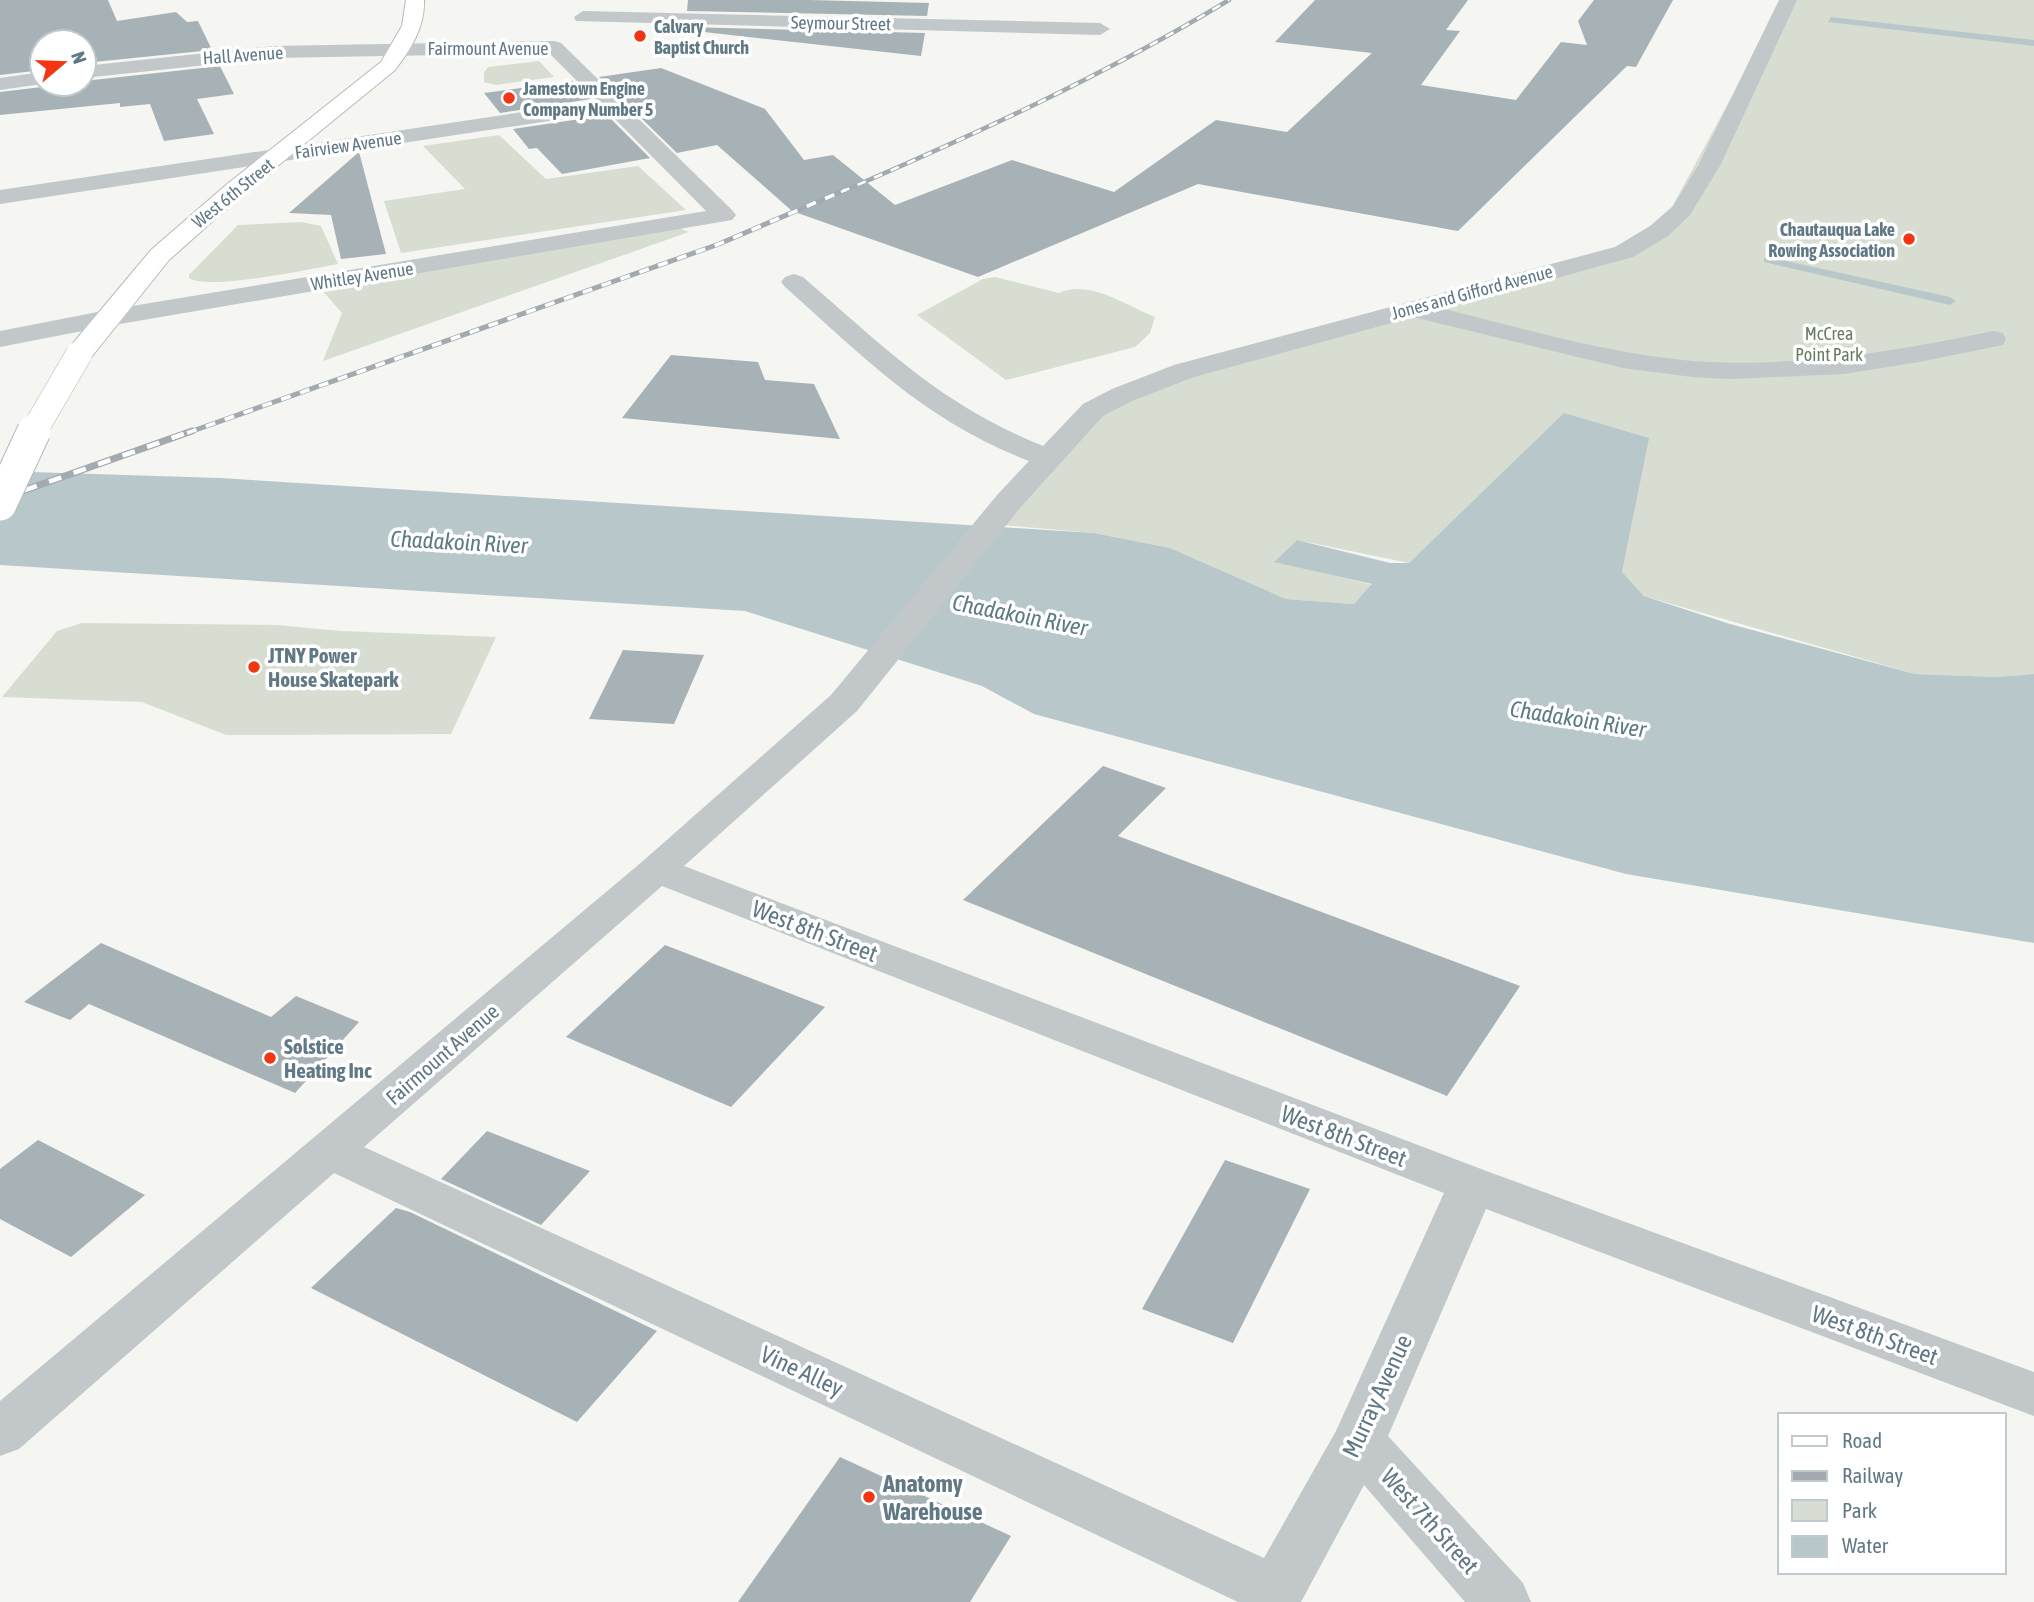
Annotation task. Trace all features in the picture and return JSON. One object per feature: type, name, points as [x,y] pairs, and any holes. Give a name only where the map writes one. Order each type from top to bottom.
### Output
[{"type":"main road","name":"Fairmount Avenue","points":[[402,48],[414,16],[415,0]]},
{"type":"main road","name":"West 6th Street","points":[[0,505],[26,444],[79,354],[160,255],[234,190],[374,79],[402,48]]},
{"type":"street","points":[[568,32],[599,0]]},
{"type":"street","name":"Jones and Gifford Avenue","points":[[1047,458],[1093,410],[1184,370],[1624,252],[1659,231],[1682,211],[1710,164],[1788,0]]},
{"type":"street","name":"Seymour Street","points":[[568,32],[1100,29]]},
{"type":"street","name":"Fairmount Avenue","points":[[402,48],[568,32],[613,105],[724,215]]},
{"type":"street","name":"Hall Avenue","points":[[98,70],[239,55],[402,48]]},
{"type":"street","points":[[0,83],[28,80]]},
{"type":"street","name":"Fairview Avenue","points":[[0,197],[613,105]]},
{"type":"street","name":"Whitley Avenue","points":[[0,339],[108,318],[724,215]]},
{"type":"street","points":[[793,282],[891,369],[941,406],[1000,440],[1047,458]]},
{"type":"street","points":[[1412,308],[1585,352],[1689,369],[1735,372],[1849,364],[1931,353],[1993,339]]},
{"type":"street","name":"Fairmount Avenue","points":[[0,1433],[657,870],[844,703],[1047,458]]},
{"type":"street","name":"West 8th Street","points":[[657,870],[1472,1185],[2034,1394]]},
{"type":"street","name":"Vine Alley","points":[[329,1151],[1273,1597]]},
{"type":"street","name":"Murray Avenue","points":[[1273,1597],[1359,1441],[1472,1185]]},
{"type":"street","name":"West 7th Street","points":[[1359,1441],[1502,1602]]},
{"type":"green space","name":"McCrea Point Park","points":[[1784,0],[2034,0],[2034,674],[1997,677],[1915,674],[1644,596],[1622,572],[1648,438],[1565,414],[1409,563],[1297,540],[1275,561],[1373,585],[1354,604],[1286,599],[1170,548],[1094,533],[990,524],[1093,410],[1184,371],[1624,252],[1659,231]]},
{"type":"green space","points":[[539,61],[554,77],[496,85],[484,82],[484,73],[488,67]]},
{"type":"green space","points":[[499,135],[546,179],[638,166],[686,210],[401,253],[384,201],[465,189],[423,146]]},
{"type":"green space","points":[[301,222],[321,226],[338,264],[237,281],[199,281],[189,278],[238,225]]},
{"type":"green space","points":[[674,226],[689,232],[323,361],[342,313],[322,290]]},
{"type":"green space","points":[[995,277],[1059,293],[1082,289],[1095,291],[1155,317],[1150,333],[1135,347],[1006,380],[917,315],[983,279]]},
{"type":"green space","name":"JTNY Power House Skatepark","points":[[82,623],[277,625],[341,631],[496,637],[451,734],[226,735],[142,702],[2,697],[57,631]]},
{"type":"water","name":"Chadakoin River","points":[[1564,413],[1649,438],[1622,572],[1644,596],[1730,624],[1915,674],[1997,677],[2034,674],[2034,943],[1626,874],[1034,714],[982,686],[745,611],[0,565],[0,471],[220,478],[1094,533],[1170,548],[1286,599],[1354,604],[1372,584],[1274,562],[1297,540],[1390,563],[1409,563]]},
{"type":"building","points":[[0,0],[108,0],[117,21],[176,12],[187,22],[198,21],[212,50],[98,62],[98,28],[28,28],[28,72],[0,75]]},
{"type":"building","points":[[688,0],[929,3],[927,16],[687,11]]},
{"type":"building","points":[[1315,0],[1468,0],[1446,30],[1460,31],[1421,85],[1516,100],[1561,42],[1587,45],[1578,21],[1594,0],[1673,0],[1636,67],[1627,66],[1458,231],[1198,184],[978,277],[792,211],[717,145],[677,153],[599,77],[661,68],[765,109],[804,160],[833,155],[895,205],[1012,160],[1114,192],[1216,120],[1287,132],[1372,53],[1275,42]]},
{"type":"building","points":[[686,27],[925,33],[921,56],[686,30]]},
{"type":"building","points":[[220,66],[234,94],[197,99],[214,134],[164,141],[150,104],[120,107],[120,103],[0,115],[0,92],[28,89],[28,98],[98,98],[98,79]]},
{"type":"building","points":[[573,81],[591,99],[500,113],[484,93]]},
{"type":"building","points":[[607,115],[650,158],[562,174],[537,148],[529,149],[513,129]]},
{"type":"building","points":[[359,152],[386,254],[341,259],[331,215],[289,213]]},
{"type":"building","points":[[671,355],[758,362],[765,380],[814,384],[840,439],[622,418]]},
{"type":"building","points":[[623,650],[704,655],[674,724],[589,719]]},
{"type":"building","points":[[1103,766],[1166,788],[1118,836],[1520,986],[1447,1096],[963,900]]},
{"type":"building","name":"Solstice Heating Inc","points":[[101,943],[271,1017],[296,996],[359,1022],[295,1093],[89,1004],[70,1020],[24,1002]]},
{"type":"building","points":[[665,945],[825,1007],[731,1107],[566,1037]]},
{"type":"building","points":[[487,1131],[590,1171],[541,1225],[441,1179]]},
{"type":"building","points":[[38,1140],[145,1195],[71,1257],[0,1219],[0,1169]]},
{"type":"building","points":[[1225,1160],[1310,1189],[1233,1343],[1142,1309]]},
{"type":"building","points":[[396,1208],[410,1212],[657,1331],[577,1422],[311,1288]]},
{"type":"building","name":"Anatomy Warehouse","points":[[840,1457],[1011,1536],[970,1602],[738,1602]]},
{"type":"waterway","points":[[1831,20],[2034,43]]},
{"type":"waterway","points":[[1768,260],[1950,301]]},
{"type":"railway","points":[[841,192],[1087,79],[1229,0]]},
{"type":"railway","points":[[187,433],[719,244],[845,190]]},
{"type":"railway","points":[[0,499],[192,431]]},
{"type":"place","name":"Calvary Baptist Church","points":[[640,36]]},
{"type":"place","name":"Jamestown Engine Company Number 5","points":[[509,98]]},
{"type":"place","name":"Chautauqua Lake Rowing Association","points":[[1909,239]]},
{"type":"place","name":"JTNY Power House Skatepark","points":[[254,667]]},
{"type":"place","name":"Solstice Heating Inc","points":[[270,1058]]},
{"type":"place","name":"Anatomy Warehouse","points":[[869,1497]]}]
